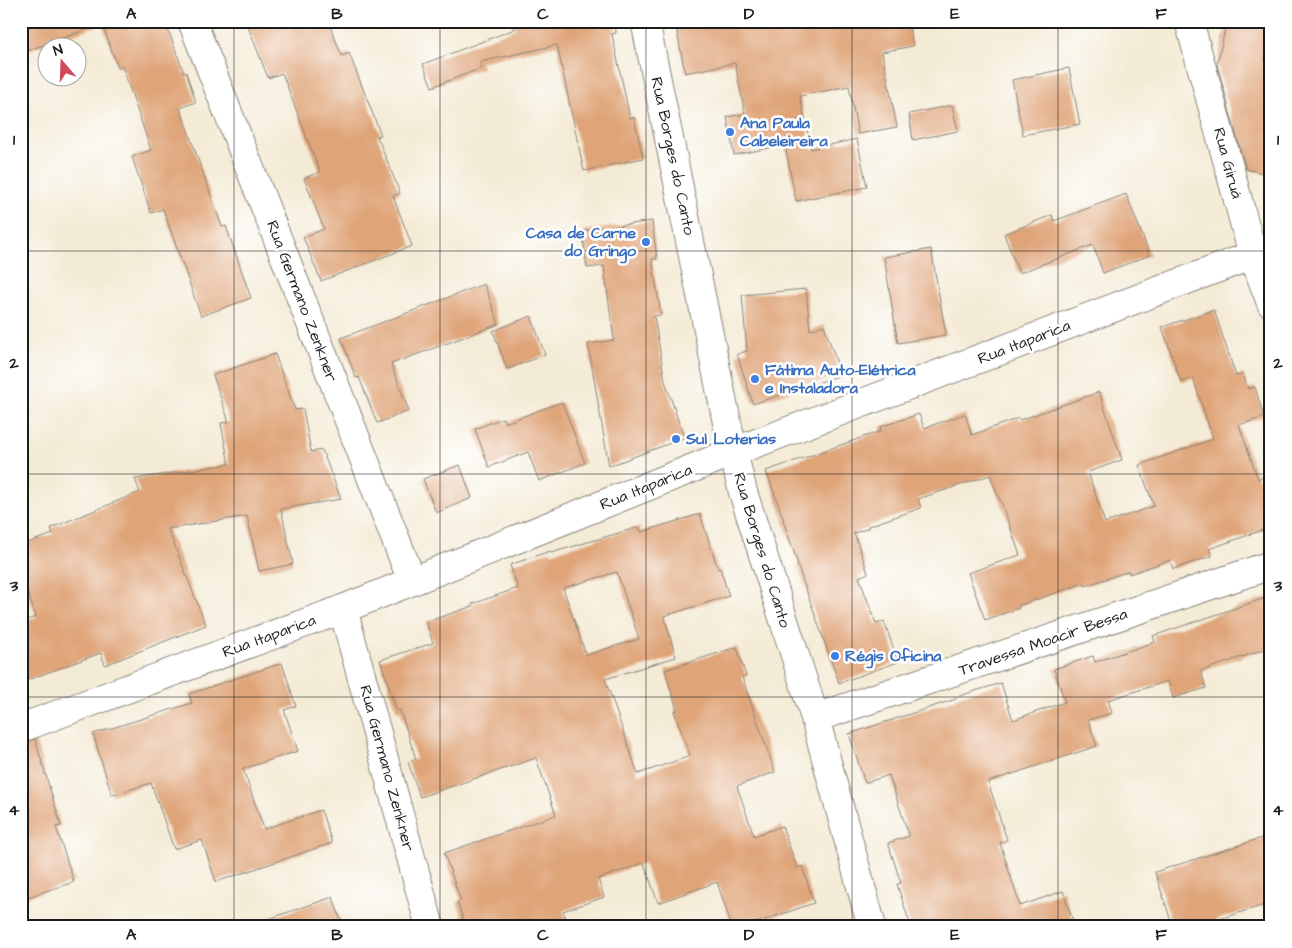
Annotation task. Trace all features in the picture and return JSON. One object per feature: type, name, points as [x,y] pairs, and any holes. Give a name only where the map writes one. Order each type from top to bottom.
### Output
[{"type":"street","name":"Rua Germano Zenkner","points":[[192,21],[412,581]]},
{"type":"street","name":"Rua Borges do Canto","points":[[645,21],[733,452],[743,492],[815,718],[872,927]]},
{"type":"street","name":"Rua Giruá","points":[[1189,21],[1262,251],[1271,303]]},
{"type":"street","name":"Rua Itaparica","points":[[21,728],[343,609],[733,452],[1262,251]]},
{"type":"street","name":"Travessa Moacir Bessa","points":[[815,718],[1271,565]]},
{"type":"street","name":"Rua Germano Zenkner","points":[[343,609],[430,927]]},
{"type":"building","points":[[21,21],[98,21],[99,25],[63,38],[38,38],[38,47],[21,53]]},
{"type":"building","points":[[101,21],[165,21],[196,102],[180,108],[222,227],[226,226],[251,298],[201,316],[163,209],[151,213],[132,157],[151,150],[122,66],[118,68]]},
{"type":"building","points":[[246,21],[328,21],[342,56],[349,53],[381,135],[377,136],[400,193],[393,196],[412,246],[321,281],[303,237],[324,229],[304,178],[320,172],[282,73],[268,78]]},
{"type":"building","points":[[514,21],[615,21],[616,33],[612,34],[630,118],[634,117],[643,158],[584,171],[557,45],[480,62],[482,68],[432,87],[423,64],[515,29]]},
{"type":"building","points":[[675,21],[908,21],[913,46],[882,52],[897,127],[858,134],[849,86],[800,96],[811,149],[857,139],[867,187],[796,201],[785,145],[734,155],[727,117],[745,114],[735,63],[685,73]]},
{"type":"building","points":[[1227,21],[1271,21],[1265,61],[1271,61],[1271,175],[1246,169],[1240,149],[1217,64]]},
{"type":"building","points":[[1069,68],[1080,124],[1023,135],[1012,80]]},
{"type":"building","points":[[952,105],[958,131],[913,140],[909,114]]},
{"type":"building","points":[[1126,194],[1150,255],[1103,273],[1093,245],[1019,273],[1004,234],[1052,215],[1054,221]]},
{"type":"building","points":[[652,221],[657,259],[652,259],[661,315],[654,316],[665,381],[684,438],[609,466],[588,344],[614,340],[604,266],[587,268],[582,231]]},
{"type":"building","points":[[931,249],[946,335],[898,343],[884,257]]},
{"type":"building","points":[[484,284],[499,324],[391,364],[409,411],[377,423],[359,377],[356,378],[341,338]]},
{"type":"building","points":[[806,289],[810,330],[824,325],[841,375],[753,404],[737,354],[747,351],[742,295]]},
{"type":"building","points":[[1214,310],[1236,376],[1243,374],[1248,389],[1255,387],[1264,417],[1239,425],[1258,479],[1271,475],[1271,527],[1209,549],[1212,556],[1173,569],[1170,560],[1085,586],[1084,583],[1018,606],[1019,608],[985,620],[968,573],[1020,555],[990,475],[918,499],[921,508],[868,526],[869,528],[854,533],[868,573],[859,577],[876,624],[884,621],[898,662],[839,683],[766,471],[881,431],[880,427],[919,414],[924,428],[965,414],[972,435],[1099,392],[1122,460],[1088,472],[1105,523],[1154,506],[1139,465],[1213,439],[1193,378],[1181,382],[1162,327]]},
{"type":"building","points":[[531,316],[545,355],[507,369],[493,331]]},
{"type":"building","points":[[275,354],[295,410],[303,409],[311,452],[322,450],[341,499],[281,509],[293,564],[259,571],[247,516],[168,529],[206,625],[105,665],[101,653],[27,680],[21,663],[21,622],[36,617],[21,574],[21,545],[53,534],[51,528],[140,492],[135,479],[229,464],[221,423],[229,422],[213,375]]},
{"type":"building","points":[[562,402],[585,463],[539,481],[528,452],[489,467],[475,429],[503,418],[505,423]]},
{"type":"building","points":[[460,465],[472,498],[436,513],[423,479]]},
{"type":"building","points":[[700,514],[729,596],[664,616],[676,657],[605,679],[638,774],[690,756],[674,711],[677,710],[665,670],[737,647],[746,676],[742,677],[775,772],[737,786],[754,836],[782,826],[797,868],[802,866],[814,903],[744,927],[732,927],[717,882],[658,903],[644,863],[598,879],[604,897],[563,911],[569,927],[466,927],[457,902],[461,901],[444,853],[556,815],[536,758],[420,797],[408,762],[416,759],[400,710],[397,711],[380,660],[433,643],[426,622],[518,588],[510,565],[550,551],[551,553],[639,527],[641,532]],"holes":[[[617,572],[639,639],[586,655],[563,588]]]},
{"type":"building","points":[[1271,596],[1271,647],[1201,671],[1206,688],[1173,698],[1168,681],[1108,700],[1112,713],[1088,720],[1097,746],[988,782],[1007,840],[1000,843],[1020,906],[1063,891],[1075,927],[911,927],[897,884],[901,883],[888,843],[909,836],[889,775],[865,783],[849,734],[1001,683],[1013,720],[1065,702],[1054,669],[1093,656],[1095,662],[1155,642],[1153,636]]},
{"type":"building","points":[[282,663],[296,706],[284,710],[298,751],[243,769],[264,829],[321,810],[332,843],[216,882],[202,840],[174,849],[151,783],[112,795],[93,734],[192,703],[189,694]]},
{"type":"building","points":[[35,739],[61,826],[56,827],[74,882],[21,899],[21,743]]},
{"type":"building","points":[[1271,835],[1271,903],[1216,920],[1218,927],[1173,927],[1155,872]]},
{"type":"building","points":[[333,897],[343,927],[260,927],[259,922]]},
{"type":"place","name":"Ana Paula Cabeleireira","points":[[730,132]]},
{"type":"place","name":"Casa de Carne do Gringo","points":[[646,242]]},
{"type":"place","name":"Fátima Auto-Elétrica e Instaladora","points":[[755,379]]},
{"type":"place","name":"Sul Loterias","points":[[676,439]]},
{"type":"place","name":"Régis Oficina","points":[[835,656]]}]
